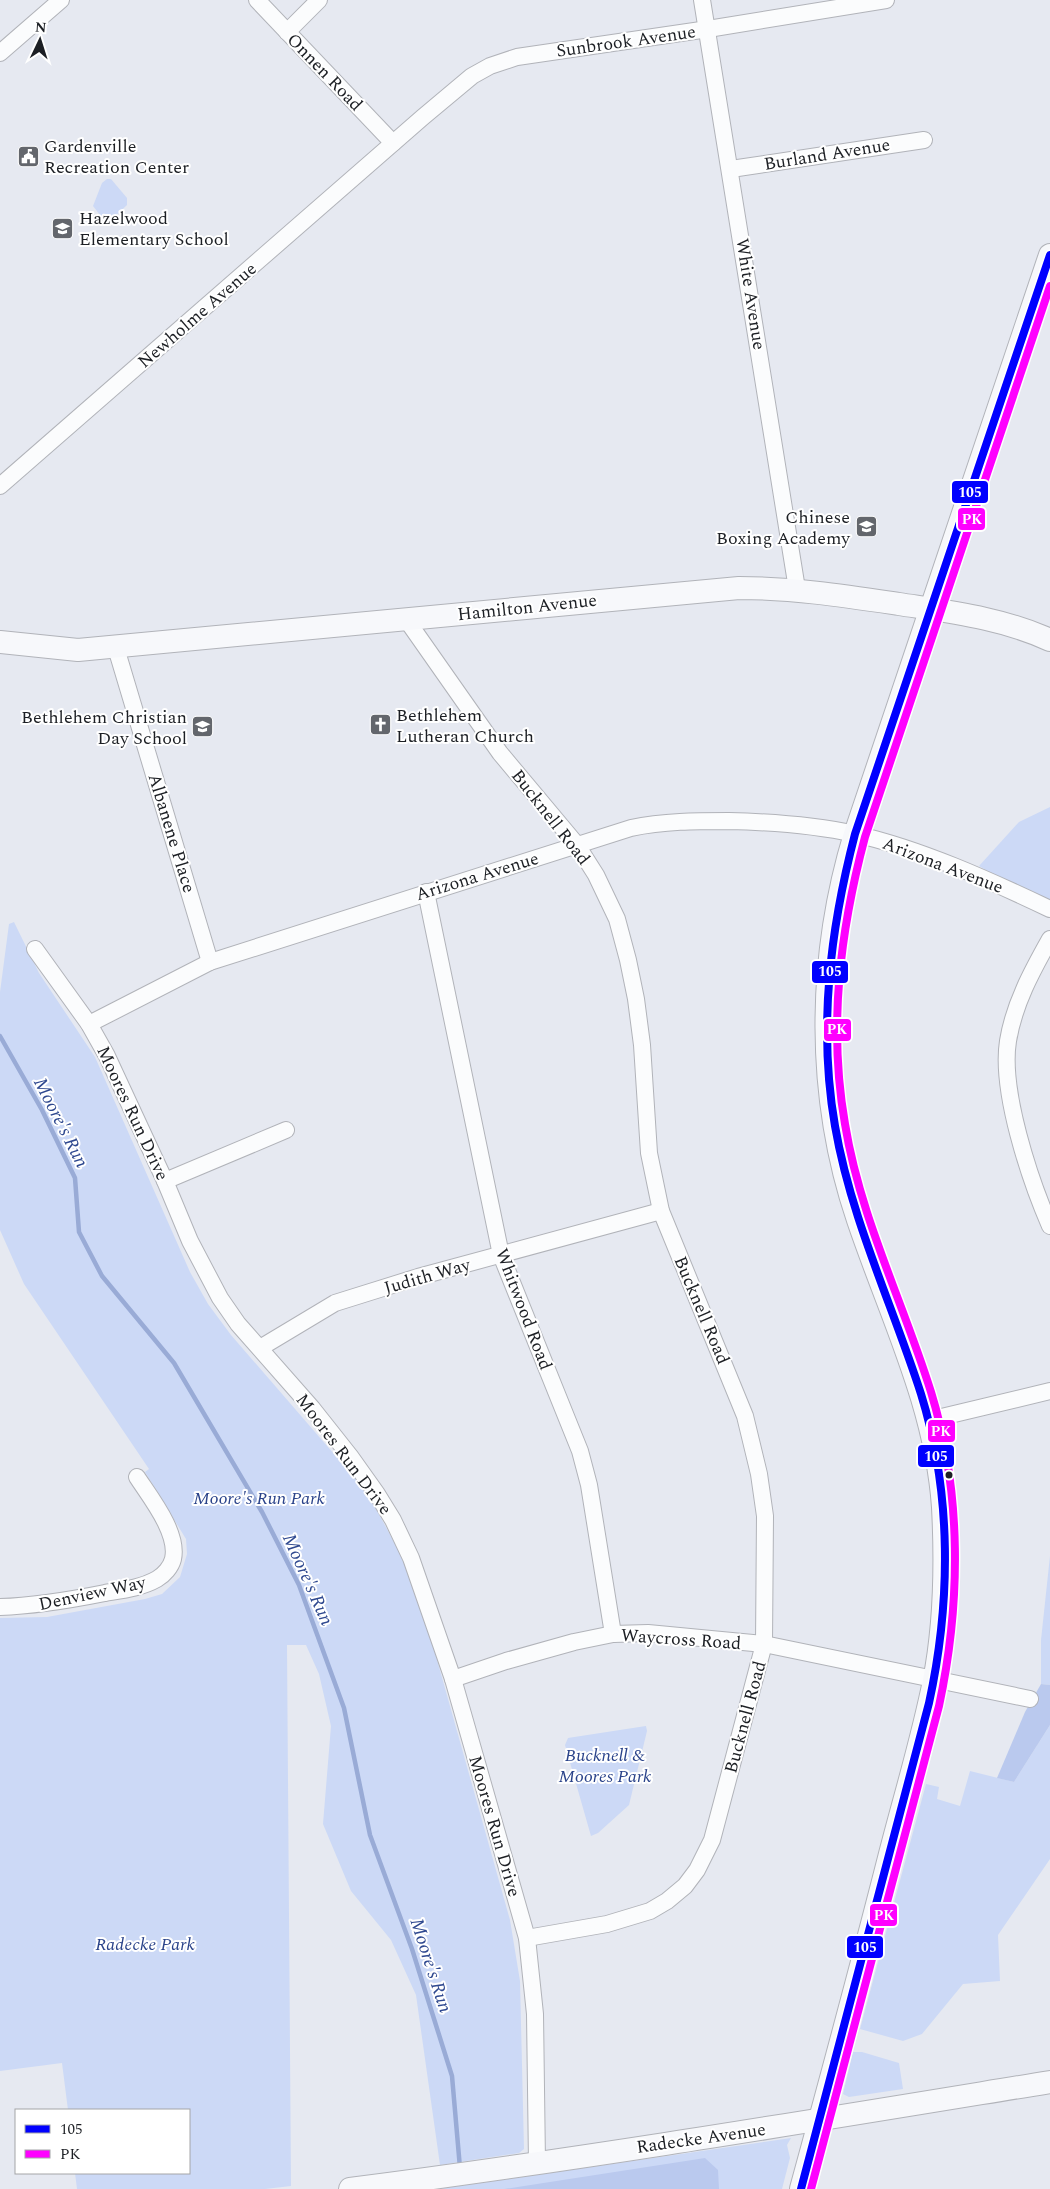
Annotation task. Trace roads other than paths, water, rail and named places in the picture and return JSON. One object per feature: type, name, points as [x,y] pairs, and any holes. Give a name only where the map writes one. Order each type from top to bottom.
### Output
[{"type":"street","points":[[0,53],[61,0]]},
{"type":"street","name":"Onnen Road","points":[[257,0],[394,143]]},
{"type":"street","points":[[287,32],[319,0]]},
{"type":"street","name":"White Avenue","points":[[702,0],[797,589]]},
{"type":"street","name":"Sunbrook Avenue","points":[[394,143],[472,76],[490,66],[517,57],[886,0]]},
{"type":"street","name":"Burland Avenue","points":[[730,168],[924,140]]},
{"type":"street","name":"Newholme Avenue","points":[[0,486],[394,143]]},
{"type":"street","points":[[801,2189],[844,2034],[934,1680],[942,1613],[945,1558],[939,1472],[930,1420],[912,1364],[856,1213],[838,1149],[832,1114],[827,1042],[828,982],[839,897],[855,834],[1050,255]]},
{"type":"street","name":"Hamilton Avenue","points":[[0,642],[78,650],[116,648],[740,588],[797,589],[930,609],[1003,622],[1050,640]]},
{"type":"street","name":"Bucknell Road","points":[[406,619],[500,753],[577,845],[617,919],[628,960],[642,1045],[649,1153],[661,1211],[736,1393],[753,1446],[765,1516],[764,1644],[712,1840],[697,1870],[685,1886],[667,1901],[650,1911],[629,1919],[573,1931],[527,1938]]},
{"type":"street","name":"Albanene Place","points":[[116,648],[210,962]]},
{"type":"street","name":"Arizona Avenue","points":[[89,1024],[210,962],[631,828],[659,822],[754,822],[804,826],[855,834],[983,878],[1050,909]]},
{"type":"street","name":"Whitwood Road","points":[[426,892],[501,1255],[580,1451],[589,1485],[613,1634]]},
{"type":"street","points":[[1050,939],[1032,972],[1013,1019],[1008,1043],[1007,1065],[1023,1152],[1037,1196],[1050,1226]]},
{"type":"street","name":"Moores Run Drive","points":[[35,949],[89,1024],[107,1056],[165,1181],[190,1241],[220,1298],[238,1324],[350,1456],[393,1520],[411,1558],[453,1679],[527,1938],[535,2014],[537,2163]]},
{"type":"street","points":[[165,1181],[286,1130]]},
{"type":"street","name":"Judith Way","points":[[260,1348],[330,1305],[408,1280],[661,1211]]},
{"type":"street","points":[[930,1420],[1050,1391]]},
{"type":"street","name":"Denview Way","points":[[0,1607],[22,1607],[67,1601],[141,1586],[158,1578],[167,1570],[173,1558],[173,1547],[169,1532],[157,1508],[137,1477]]},
{"type":"street","name":"Waycross Road","points":[[453,1679],[546,1649],[613,1634],[683,1636],[764,1644],[1030,1700]]},
{"type":"street","name":"Radecke Avenue","points":[[350,2189],[494,2170],[820,2121],[1050,2082]]},
{"type":"waterway","name":"Moore's Run","points":[[0,1036],[42,1110],[75,1178],[79,1232],[102,1276],[174,1363],[262,1512],[299,1585],[344,1708],[370,1835],[412,1949],[452,2076],[460,2168]]},
{"type":"place","name":"Gardenville Recreation Center","points":[[28,156]]},
{"type":"place","name":"Hazelwood Elementary School","points":[[63,228]]},
{"type":"place","name":"Chinese Boxing Academy","points":[[866,527]]},
{"type":"place","name":"Bethlehem Lutheran Church","points":[[380,725]]},
{"type":"place","name":"Bethlehem Christian Day School","points":[[203,727]]},
{"type":"park label","name":"Moore's Run Park","points":[[259,1498]]},
{"type":"park label","name":"Bucknell & Moores Park","points":[[605,1765]]},
{"type":"park label","name":"Radecke Park","points":[[145,1944]]}]
